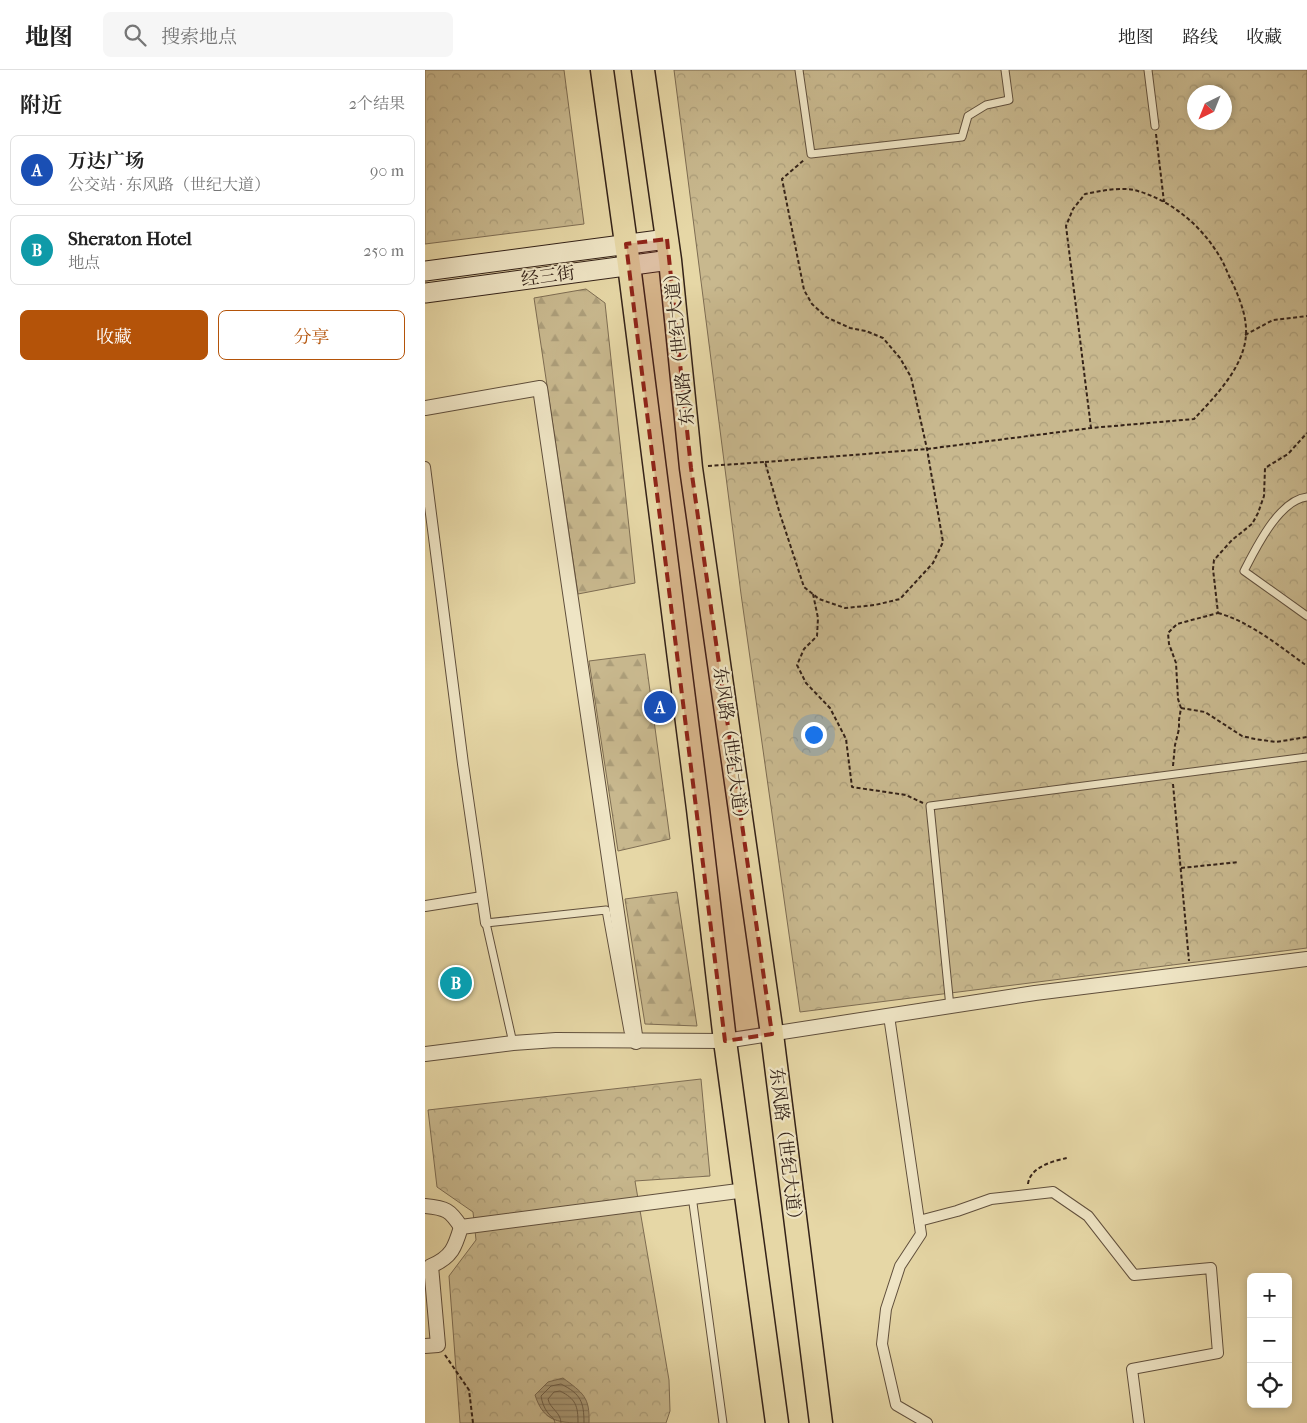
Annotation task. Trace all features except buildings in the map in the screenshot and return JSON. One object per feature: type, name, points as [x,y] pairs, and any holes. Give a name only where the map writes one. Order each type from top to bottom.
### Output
[{"type":"highway","points":[[602,70],[628,255],[698,809],[725,1041],[777,1423]]},
{"type":"highway","name":"东风路（世纪大道）","points":[[643,70],[669,249],[691,468],[772,1034],[821,1423]]},
{"type":"main road","name":"经三街","points":[[425,293],[669,249]]},
{"type":"main road","name":"经三街","points":[[425,271],[628,255]]},
{"type":"street","points":[[425,408],[540,388],[633,1042]]},
{"type":"street","points":[[425,468],[463,764],[486,924]]},
{"type":"street","points":[[425,906],[482,897]]},
{"type":"street","points":[[425,1054],[513,1043],[556,1040],[633,1042],[725,1041],[1035,994],[1307,959]]},
{"type":"street","points":[[889,1016],[921,1234],[900,1266],[886,1309],[882,1344],[896,1405],[927,1423]]},
{"type":"street","points":[[461,1227],[746,1190]]},
{"type":"street","points":[[919,1221],[957,1211],[991,1199],[1053,1192],[1088,1216],[1134,1275],[1211,1268],[1218,1353],[1132,1368],[1139,1423]]},
{"type":"street","points":[[425,1206],[437,1207],[452,1213],[461,1227],[454,1250],[442,1262],[431,1266],[431,1345]]},
{"type":"lane","points":[[799,70],[811,154],[962,138],[968,116],[986,105],[1009,100],[1005,70]]},
{"type":"lane","points":[[1148,70],[1155,126]]},
{"type":"lane","points":[[1307,497],[1290,504],[1266,530],[1244,571],[1307,616]]},
{"type":"lane","points":[[950,1007],[930,806],[1307,757]]},
{"type":"lane","points":[[513,1043],[486,924],[606,910],[633,1042]]},
{"type":"lane","points":[[692,1196],[723,1423]]},
{"type":"path","points":[[1155,126],[1164,202]]},
{"type":"path","points":[[765,462],[804,587],[819,599],[845,608],[875,605],[900,599],[933,563],[943,542],[927,449],[911,377],[900,358],[883,338],[866,331],[850,328],[827,317],[812,304],[804,290],[782,179],[811,154]]},
{"type":"path","points":[[691,468],[927,449],[1091,428],[1194,419],[1215,396],[1236,366],[1244,347],[1243,306],[1220,257],[1202,233],[1178,210],[1164,202],[1133,190],[1105,190],[1085,194],[1073,210],[1066,226],[1091,428]]},
{"type":"path","points":[[1245,335],[1273,320],[1307,316]]},
{"type":"path","points":[[1219,613],[1213,569],[1214,560],[1221,550],[1252,524],[1264,496],[1265,468],[1288,454],[1307,433]]},
{"type":"path","points":[[813,594],[818,618],[817,636],[804,649],[797,665],[806,683],[830,708],[845,739],[852,787],[907,794],[930,806]]},
{"type":"path","points":[[1190,974],[1173,774],[1175,744],[1181,708],[1178,699],[1177,662],[1169,644],[1168,633],[1177,624],[1219,613],[1230,616],[1257,632],[1307,666]]},
{"type":"path","points":[[1181,708],[1205,712],[1242,736],[1255,740],[1276,742],[1307,737]]},
{"type":"path","points":[[1181,868],[1239,862]]},
{"type":"path","points":[[1027,1194],[1029,1179],[1038,1170],[1051,1162],[1067,1158]]},
{"type":"path","points":[[431,1345],[469,1390],[473,1423]]},
{"type":"highlighted area","points":[[667,239],[691,468],[772,1034],[725,1041],[626,244]]},
{"type":"green space","points":[[425,70],[564,70],[584,224],[425,244]]},
{"type":"green space","points":[[674,70],[1307,70],[1307,948],[800,1012],[741,594]]},
{"type":"green space","points":[[586,289],[605,303],[635,583],[578,594],[534,298]]},
{"type":"green space","points":[[645,654],[670,839],[618,851],[589,661]]},
{"type":"green space","points":[[677,892],[697,1026],[645,1024],[625,899]]},
{"type":"green space","points":[[701,1079],[710,1176],[635,1181],[669,1380],[670,1411],[666,1423],[460,1423],[449,1276],[476,1240],[473,1212],[437,1187],[428,1110]]},
{"type":"water","points":[[563,1378],[584,1396],[588,1407],[589,1423],[561,1422],[554,1420],[543,1411],[535,1395],[548,1382]]},
{"type":"place","name":"万达广场","points":[[660,707]]},
{"type":"place","name":"Sheraton Hotel","points":[[456,983]]}]
